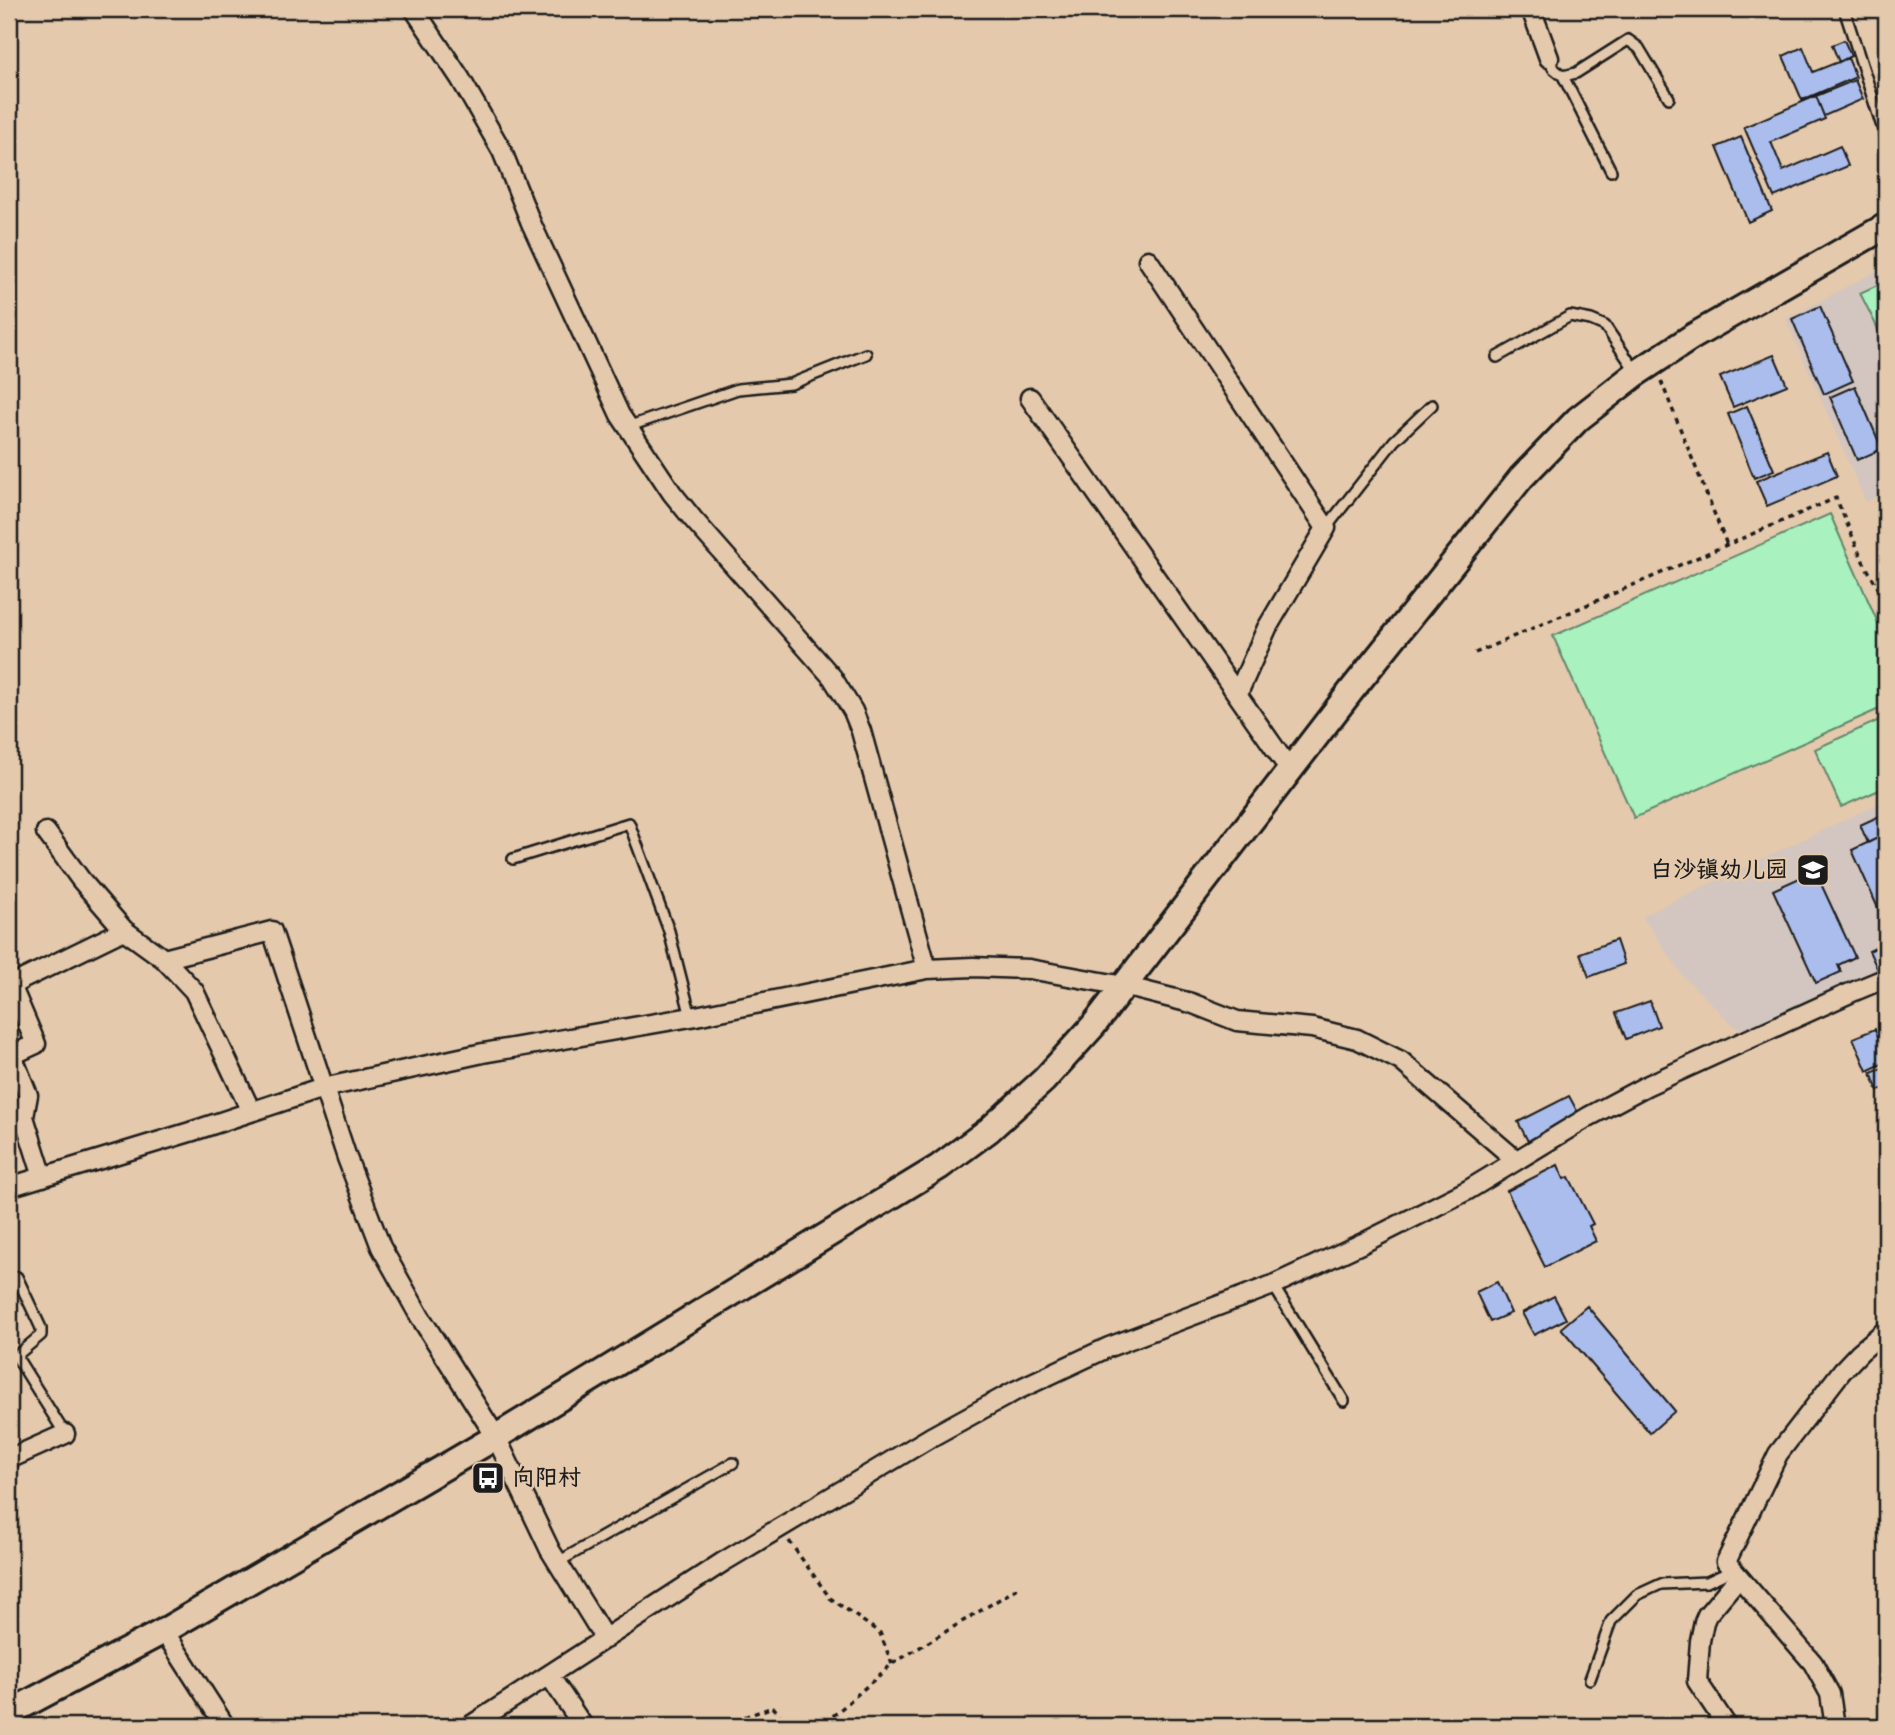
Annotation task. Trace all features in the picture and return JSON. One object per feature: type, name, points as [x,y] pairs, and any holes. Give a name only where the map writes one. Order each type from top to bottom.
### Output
[{"type":"main road","points":[[9,1713],[164,1631],[496,1437],[939,1167],[989,1130],[1044,1080],[1093,1026],[1290,770],[1521,478],[1578,419],[1645,367],[1886,226]]},
{"type":"street","points":[[414,9],[502,150],[531,223],[628,427],[693,519],[819,662],[852,711],[861,731],[927,969]]},
{"type":"street","points":[[1531,9],[1549,58]]},
{"type":"street","points":[[1148,260],[1326,528],[1266,628],[1238,693]]},
{"type":"street","points":[[1030,398],[1290,770]]},
{"type":"street","points":[[46,832],[124,930],[164,959],[194,991],[251,1111]]},
{"type":"street","points":[[43,1177],[24,1117],[28,1095],[12,1055],[36,1044],[11,985],[124,930]]},
{"type":"street","points":[[164,959],[272,931],[323,1088],[381,1247],[419,1315],[496,1437],[531,1512],[605,1639]]},
{"type":"street","points":[[9,1187],[323,1088],[483,1053],[691,1017],[927,969],[973,967],[1015,968],[1124,986],[1191,1003],[1237,1021],[1312,1027],[1357,1039],[1401,1061],[1516,1160]]},
{"type":"street","points":[[470,1726],[780,1528],[962,1419],[1027,1385],[1109,1348],[1273,1285],[1468,1190],[1646,1086],[1886,978]]},
{"type":"street","points":[[1835,1726],[1830,1694],[1813,1663],[1726,1562],[1779,1454],[1842,1371],[1886,1330]]},
{"type":"street","points":[[9,1459],[65,1434]]},
{"type":"street","points":[[1727,1726],[1699,1685],[1697,1674],[1704,1622],[1736,1574]]},
{"type":"street","points":[[164,1631],[225,1726]]},
{"type":"street","points":[[549,1675],[583,1726]]},
{"type":"lane","points":[[1844,9],[1886,139]]},
{"type":"lane","points":[[1563,76],[1576,73],[1628,40],[1639,48],[1669,98]]},
{"type":"lane","points":[[1549,58],[1553,68],[1563,76],[1611,171]]},
{"type":"lane","points":[[1497,357],[1570,316],[1605,326],[1645,367]]},
{"type":"lane","points":[[628,427],[738,389],[791,383],[866,354]]},
{"type":"lane","points":[[1326,528],[1394,441],[1432,405]]},
{"type":"lane","points":[[513,859],[629,823],[669,931],[691,1017]]},
{"type":"lane","points":[[9,1277],[17,1277],[41,1328],[41,1335],[16,1356],[65,1434]]},
{"type":"lane","points":[[1273,1285],[1344,1401]]},
{"type":"lane","points":[[558,1562],[733,1463]]},
{"type":"lane","points":[[1590,1679],[1611,1621],[1637,1595],[1661,1584],[1707,1582],[1736,1574]]},
{"type":"path","points":[[1645,367],[1727,545]]},
{"type":"path","points":[[1475,653],[1836,499],[1863,561],[1886,602]]},
{"type":"path","points":[[780,1528],[830,1598],[880,1633],[892,1664]]},
{"type":"path","points":[[806,1726],[824,1724],[892,1664],[1018,1588]]},
{"type":"path","points":[[741,1726],[744,1717],[773,1707],[789,1726]]},
{"type":"shaded area","points":[[1886,266],[1886,492],[1866,502],[1786,319]]},
{"type":"shaded area","name":"白沙镇幼儿园","points":[[1886,800],[1886,969],[1758,1030],[1737,1028],[1684,977],[1642,916]]},
{"type":"green space","points":[[1886,281],[1886,327],[1879,331],[1860,293]]},
{"type":"green space","points":[[1830,514],[1886,641],[1886,706],[1634,818],[1553,636]]},
{"type":"green space","points":[[1886,717],[1886,787],[1841,807],[1815,749]]},
{"type":"building","points":[[1844,40],[1851,56],[1839,62],[1832,45]]},
{"type":"building","points":[[1803,47],[1813,72],[1848,58],[1856,77],[1802,100],[1783,56]]},
{"type":"building","points":[[1855,80],[1863,99],[1824,116],[1816,96]]},
{"type":"building","points":[[1816,96],[1825,119],[1771,142],[1783,171],[1840,146],[1848,166],[1774,197],[1744,127]]},
{"type":"building","points":[[1741,137],[1772,211],[1748,222],[1717,147]]},
{"type":"building","points":[[1820,306],[1853,381],[1824,394],[1792,319]]},
{"type":"building","points":[[1774,355],[1787,385],[1733,407],[1720,377]]},
{"type":"building","points":[[1855,386],[1882,449],[1857,460],[1830,397]]},
{"type":"building","points":[[1747,406],[1774,470],[1754,478],[1728,414]]},
{"type":"building","points":[[1827,452],[1837,476],[1767,506],[1756,481]]},
{"type":"building","points":[[1886,813],[1886,834],[1868,843],[1860,825]]},
{"type":"building","points":[[1886,834],[1886,926],[1852,850]]},
{"type":"building","points":[[1815,871],[1855,957],[1838,965],[1841,972],[1816,983],[1773,890]]},
{"type":"building","points":[[1616,940],[1624,964],[1589,977],[1580,953]]},
{"type":"building","points":[[1886,943],[1886,964],[1877,968],[1869,951]]},
{"type":"building","points":[[1650,1001],[1659,1026],[1626,1039],[1616,1013]]},
{"type":"building","points":[[1875,1029],[1886,1054],[1886,1062],[1867,1071],[1853,1038]]},
{"type":"building","points":[[1886,1067],[1886,1087],[1878,1091],[1871,1073]]},
{"type":"building","points":[[1569,1096],[1582,1120],[1531,1147],[1518,1122]]},
{"type":"building","points":[[1558,1165],[1564,1179],[1569,1177],[1593,1224],[1589,1226],[1596,1241],[1545,1267],[1507,1191]]},
{"type":"building","points":[[1497,1282],[1511,1313],[1490,1322],[1476,1292]]},
{"type":"building","points":[[1554,1296],[1566,1319],[1534,1335],[1522,1313]]},
{"type":"building","points":[[1587,1306],[1675,1411],[1650,1433],[1561,1328]]},
{"type":"place","name":"白沙镇幼儿园","points":[[1813,870]]},
{"type":"place","name":"向阳村","points":[[488,1478]]}]
